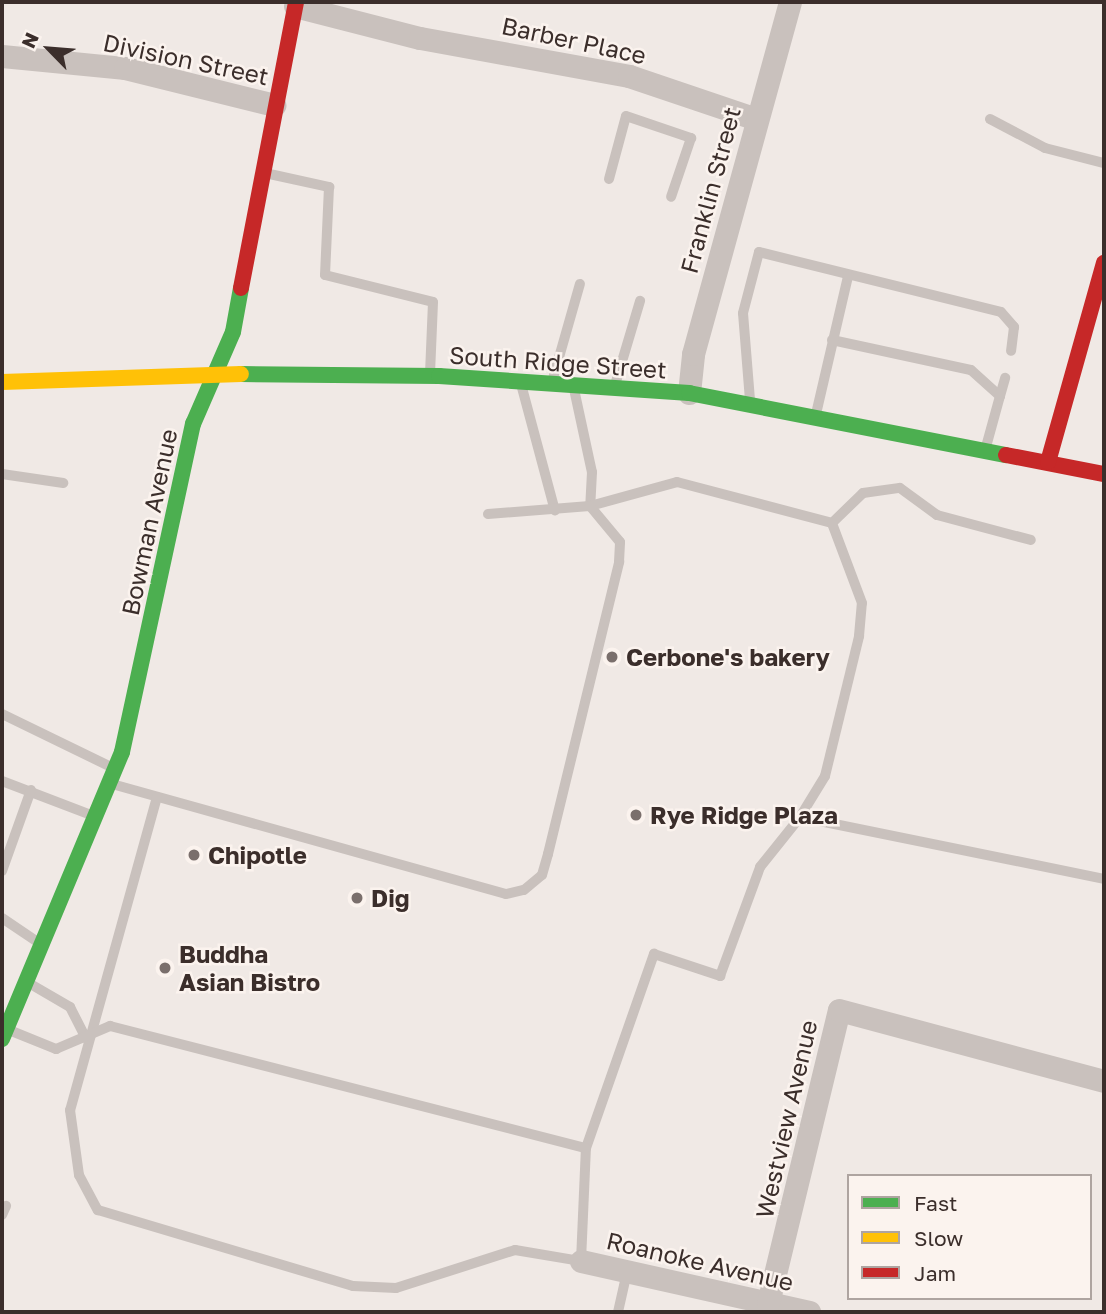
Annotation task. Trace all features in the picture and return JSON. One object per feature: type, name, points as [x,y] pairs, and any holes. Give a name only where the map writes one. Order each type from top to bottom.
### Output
[{"type":"street","name":"Franklin Street","points":[[689,393],[693,354],[790,2]]},
{"type":"street","name":"Barber Place","points":[[296,4],[420,38],[629,76],[756,119]]},
{"type":"street","name":"Bowman Avenue","points":[[5,1027],[113,776],[193,424],[233,332],[296,4]]},
{"type":"street","name":"Division Street","points":[[2,56],[125,68],[275,105]]},
{"type":"street","points":[[1048,462],[1104,263]]},
{"type":"street","name":"South Ridge Street","points":[[2,382],[214,376],[430,376],[689,393],[816,414],[1104,474]]},
{"type":"street","name":"Westview Avenue","points":[[768,1303],[839,1010],[1104,1081]]},
{"type":"street","name":"Roanoke Avenue","points":[[581,1261],[808,1312]]},
{"type":"lane","points":[[608,179],[626,116],[691,138],[671,197]]},
{"type":"lane","points":[[990,119],[1045,148],[1104,163]]},
{"type":"lane","points":[[263,172],[330,187],[324,275],[433,302],[430,376]]},
{"type":"lane","points":[[750,403],[743,313],[760,252],[1001,312],[1014,327],[1011,351]]},
{"type":"lane","points":[[816,414],[848,276]]},
{"type":"lane","points":[[552,384],[580,284]]},
{"type":"lane","points":[[614,388],[640,301]]},
{"type":"lane","points":[[832,340],[971,370],[1000,396]]},
{"type":"lane","points":[[986,449],[1005,378]]},
{"type":"lane","points":[[520,382],[555,511]]},
{"type":"lane","points":[[2,714],[113,776],[157,797],[506,894],[524,890],[542,875],[619,562],[620,542],[590,506],[592,472],[573,385]]},
{"type":"lane","points":[[2,474],[63,484]]},
{"type":"lane","points":[[488,513],[555,511],[590,506],[677,482],[832,523]]},
{"type":"lane","points":[[832,523],[863,493],[900,488],[937,515],[1031,540]]},
{"type":"lane","points":[[157,797],[86,1038],[70,1117],[79,1175],[98,1210],[354,1286],[396,1289],[515,1250],[581,1261],[586,1148],[654,954],[720,976],[760,867],[800,817],[825,776],[859,636],[862,603],[832,523]]},
{"type":"lane","points":[[2,782],[31,790],[97,817]]},
{"type":"lane","points":[[2,871],[31,790]]},
{"type":"lane","points":[[800,817],[1104,879]]},
{"type":"lane","points":[[2,918],[41,944]]},
{"type":"lane","points":[[24,980],[70,1007],[86,1038]]},
{"type":"lane","points":[[5,1027],[56,1049],[110,1026],[586,1148]]},
{"type":"lane","points":[[618,1312],[627,1272]]},
{"type":"traffic: fast","points":[[2,1039],[122,752],[193,424],[233,332],[241,288]]},
{"type":"traffic: fast","points":[[241,374],[439,376],[689,393],[1006,455]]},
{"type":"traffic: slow","points":[[2,382],[241,374]]},
{"type":"traffic: jam","points":[[241,288],[296,2]]},
{"type":"traffic: jam","points":[[1048,462],[1104,263]]},
{"type":"traffic: jam","points":[[1006,455],[1104,474]]},
{"type":"place","name":"Cerbone's bakery","points":[[612,657]]},
{"type":"place","name":"Rye Ridge Plaza","points":[[636,815]]},
{"type":"place","name":"Chipotle","points":[[194,855]]},
{"type":"place","name":"Dig","points":[[357,898]]},
{"type":"place","name":"Buddha Asian Bistro","points":[[165,968]]}]
